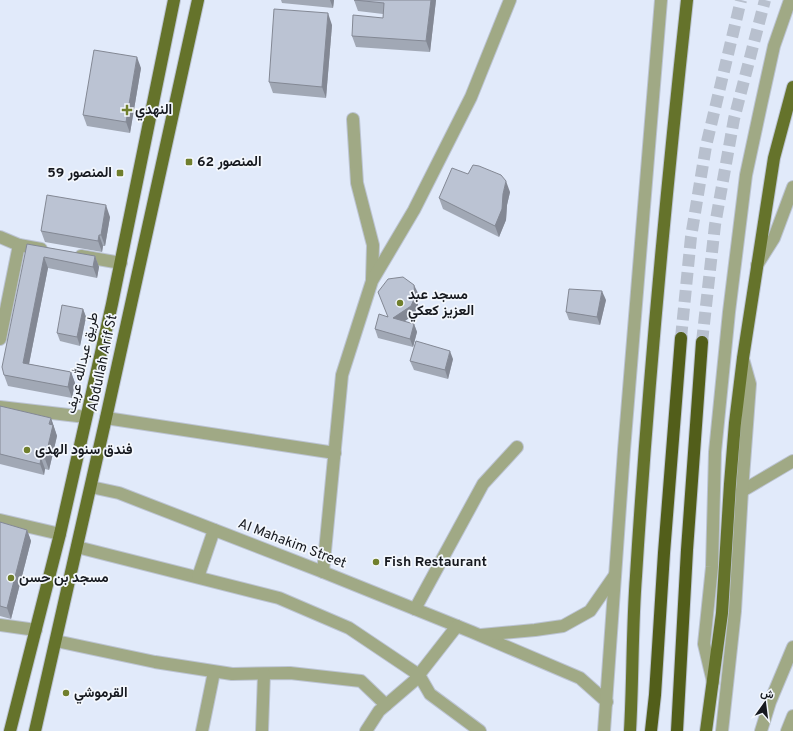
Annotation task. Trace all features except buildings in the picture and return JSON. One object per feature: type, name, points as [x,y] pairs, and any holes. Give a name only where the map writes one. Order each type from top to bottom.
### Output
[{"type":"highway","points":[[651,731],[656,695],[664,553],[681,338]]},
{"type":"highway","points":[[677,731],[687,550],[702,342]]},
{"type":"main road","name":"طريق عبدالله عريف","points":[[10,731],[60,534],[121,263],[174,0]]},
{"type":"main road","name":"Abdullah Arif St","points":[[36,731],[198,0]]},
{"type":"main road","points":[[630,731],[635,579],[648,400],[676,97],[687,0]]},
{"type":"main road","points":[[706,731],[722,613],[730,477],[743,358],[774,158],[793,86]]},
{"type":"main road","points":[[60,534],[78,543]]},
{"type":"street","points":[[323,572],[342,375],[372,281],[414,210],[471,98],[510,0]]},
{"type":"street","points":[[604,731],[628,404],[661,0]]},
{"type":"street","points":[[713,685],[704,644],[712,567],[715,452],[729,312],[746,175],[774,46],[790,0]]},
{"type":"street","points":[[353,119],[357,183],[373,245],[372,281]]},
{"type":"street","points":[[757,265],[774,238],[793,187]]},
{"type":"street","points":[[0,237],[20,245],[51,250]]},
{"type":"street","points":[[0,339],[4,294],[20,245]]},
{"type":"street","points":[[66,253],[121,263]]},
{"type":"street","points":[[722,731],[735,611],[750,384],[743,358]]},
{"type":"street","points":[[0,407],[86,417]]},
{"type":"street","points":[[106,418],[335,453]]},
{"type":"street","points":[[415,609],[483,484],[517,446]]},
{"type":"street","points":[[742,491],[793,461]]},
{"type":"street","name":"Al Mahakim Street","points":[[91,487],[119,493],[323,572],[479,635],[580,678],[607,702]]},
{"type":"street","points":[[0,520],[60,534]]},
{"type":"street","points":[[198,577],[214,530]]},
{"type":"street","points":[[78,543],[279,598],[349,628],[419,676],[430,694],[480,731]]},
{"type":"street","points":[[479,635],[563,626],[590,612],[616,574]]},
{"type":"street","points":[[0,624],[36,630]]},
{"type":"street","points":[[372,729],[379,711],[419,676],[457,626]]},
{"type":"street","points":[[56,640],[155,662],[214,672],[232,674],[290,673],[361,681],[386,704]]},
{"type":"street","points":[[761,731],[770,702],[793,647]]},
{"type":"street","points":[[202,731],[214,672]]},
{"type":"street","points":[[262,731],[264,674]]},
{"type":"street","points":[[787,731],[793,716]]},
{"type":"tunnel","points":[[681,338],[691,237],[706,146],[741,0]]},
{"type":"tunnel","points":[[702,342],[715,225],[734,119],[765,0]]},
{"type":"place","name":"النهدي","points":[[127,110]]},
{"type":"place","name":"المنصور 62","points":[[189,162]]},
{"type":"place","name":"المنصور 59","points":[[120,173]]},
{"type":"place","name":"مسجد عبد العزيز كعكي","points":[[400,303]]},
{"type":"place","name":"فندق سنود الهدى","points":[[27,450]]},
{"type":"place","name":"Fish Restaurant","points":[[376,562]]},
{"type":"place","name":"مسجد بن حسن","points":[[11,578]]},
{"type":"place","name":"القرموشي","points":[[66,693]]}]
